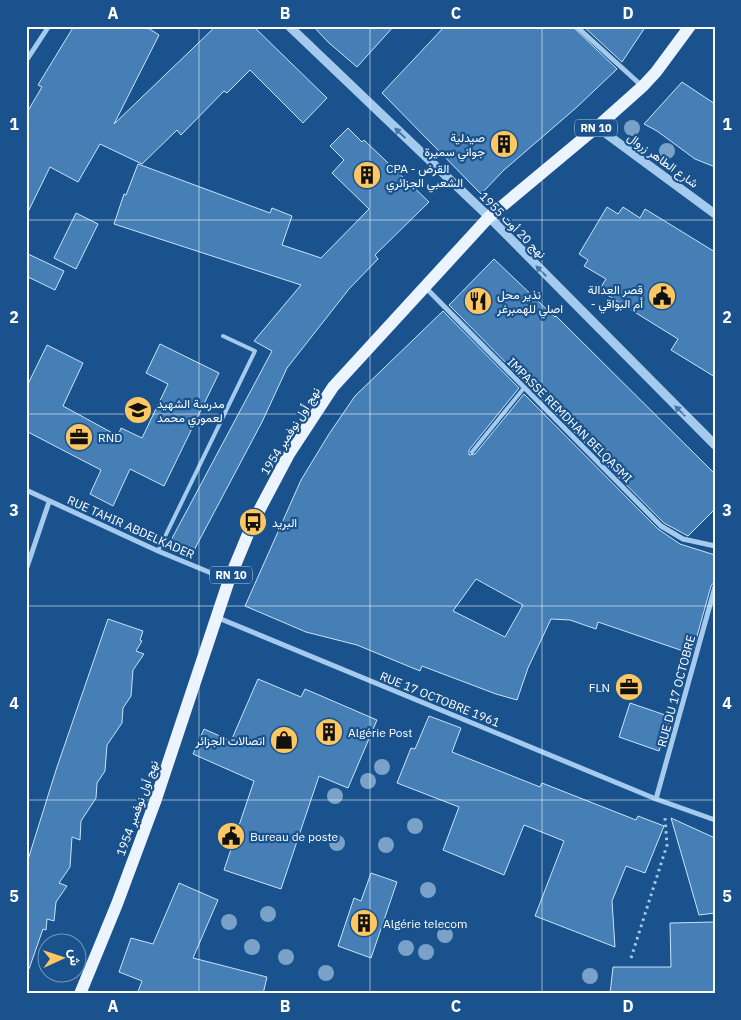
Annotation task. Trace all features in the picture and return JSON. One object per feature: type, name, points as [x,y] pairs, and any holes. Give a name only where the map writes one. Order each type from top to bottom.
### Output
[{"type":"main road","name":"نهج أول نوفمبر 1954","points":[[80,994],[117,904],[155,802],[229,580],[253,522],[289,454],[333,387],[424,286],[489,217],[643,86],[656,72],[690,26]]},
{"type":"street","points":[[26,61],[49,26]]},
{"type":"street","name":"نهج 20 أوت 1955","points":[[289,26],[489,217],[715,446]]},
{"type":"street","points":[[576,26],[643,86]]},
{"type":"street","name":"شارع الطاهر زروال","points":[[597,127],[715,214]]},
{"type":"street","name":"IMPASSE REMDHAN BELQASMI","points":[[424,286],[661,526],[682,539],[715,546]]},
{"type":"street","name":"RUE TAHIR ABDELKADER","points":[[26,490],[158,552],[229,580]]},
{"type":"street","points":[[26,570],[49,502]]},
{"type":"street","name":"RUE DU 17 OCTOBRE","points":[[656,799],[715,587]]},
{"type":"street","name":"RUE 17 OCTOBRE 1961","points":[[216,617],[656,799],[715,820]]},
{"type":"lane","points":[[158,552],[255,351],[223,336]]},
{"type":"lane","points":[[472,452],[524,388]]},
{"type":"path","points":[[630,958],[667,845],[664,802]]},
{"type":"building","points":[[74,26],[145,26],[159,35],[114,124],[216,26],[253,26],[327,98],[303,123],[250,70],[227,93],[224,91],[181,135],[177,130],[142,164],[100,144],[78,182],[50,167],[26,216],[26,114],[42,87],[38,85]]},
{"type":"building","points":[[313,26],[394,26],[357,67]]},
{"type":"building","points":[[445,26],[572,26],[617,69],[577,107],[504,170],[481,194],[382,93]]},
{"type":"building","points":[[583,26],[646,26],[622,62]]},
{"type":"building","points":[[682,82],[715,104],[715,167],[695,159],[657,131],[644,124]]},
{"type":"building","points":[[348,128],[362,142],[364,140],[429,202],[375,255],[378,259],[349,289],[287,368],[262,422],[191,556],[169,544],[272,351],[254,341],[301,285],[114,224],[124,194],[126,195],[138,164],[270,213],[272,208],[292,216],[282,245],[321,258],[369,209],[332,173],[344,160],[330,146]]},
{"type":"building","name":"قصر العدالة - أم البواقي","points":[[607,207],[618,214],[623,207],[640,218],[645,209],[715,252],[715,377],[671,350],[678,339],[599,290],[606,279],[584,266],[588,260],[579,254]]},
{"type":"building","points":[[76,213],[98,224],[76,269],[54,258]]},
{"type":"building","points":[[26,253],[64,271],[55,290],[26,276]]},
{"type":"building","points":[[494,259],[556,316],[715,474],[715,509],[688,536],[664,523],[449,305]]},
{"type":"building","points":[[443,311],[519,388],[469,450],[469,455],[475,454],[524,394],[658,529],[680,544],[715,555],[715,581],[711,586],[692,654],[598,622],[596,629],[570,620],[551,619],[528,668],[517,700],[422,666],[420,671],[357,645],[306,632],[245,606],[301,480],[355,396]],"holes":[[[476,579],[523,605],[505,637],[453,611]]]},
{"type":"building","points":[[160,344],[219,373],[164,486],[130,469],[113,506],[90,494],[101,470],[26,431],[26,388],[47,345],[83,363],[63,406],[118,436],[121,428],[142,438],[168,384],[146,373]]},
{"type":"building","points":[[108,619],[143,631],[140,640],[142,641],[136,651],[144,654],[133,670],[131,696],[123,708],[122,723],[107,745],[105,771],[97,783],[96,798],[81,821],[80,840],[72,837],[70,867],[59,883],[67,886],[56,902],[54,921],[47,919],[46,930],[43,929],[42,932],[38,932],[38,943],[29,969],[26,969],[26,866],[56,770]]},
{"type":"building","points":[[258,679],[301,697],[305,689],[377,720],[348,788],[319,776],[281,889],[224,870],[254,781],[193,754],[204,729],[231,741]]},
{"type":"building","points":[[630,703],[671,717],[659,751],[619,737]]},
{"type":"building","points":[[429,716],[461,728],[452,752],[540,787],[542,783],[636,820],[638,816],[664,826],[645,873],[626,866],[612,901],[615,947],[535,916],[564,841],[524,825],[504,875],[443,850],[459,807],[397,783],[411,748],[415,749]]},
{"type":"building","points":[[671,818],[715,838],[715,913],[699,915]]},
{"type":"building","name":"Algérie telecom","points":[[371,873],[397,882],[371,958],[338,946],[354,898],[361,901]]},
{"type":"building","points":[[179,883],[218,900],[193,958],[267,977],[263,994],[137,994],[142,981],[119,972],[131,938],[153,944]]},
{"type":"building","points":[[714,922],[715,994],[610,994],[613,967],[671,967],[670,923]]},
{"type":"place","name":"صيدلية جواني سميرة","points":[[504,144]]},
{"type":"place","name":"CPA - القرض الشعبي الجزائري","points":[[367,175]]},
{"type":"place","name":"قصر العدالة - أم البواقي","points":[[662,296]]},
{"type":"place","name":"نذير محل اصلي للهمبرغر","points":[[478,301]]},
{"type":"place","name":"مدرسة الشهيد لعموري محمد","points":[[138,410]]},
{"type":"place","name":"RND","points":[[79,437]]},
{"type":"place","name":"البريد","points":[[253,522]]},
{"type":"place","name":"FLN","points":[[629,687]]},
{"type":"place","name":"Algérie Post","points":[[329,732]]},
{"type":"place","name":"اتصالات الجزائر","points":[[284,740]]},
{"type":"place","name":"Bureau de poste","points":[[231,836]]},
{"type":"place","name":"Algérie telecom","points":[[364,923]]}]
